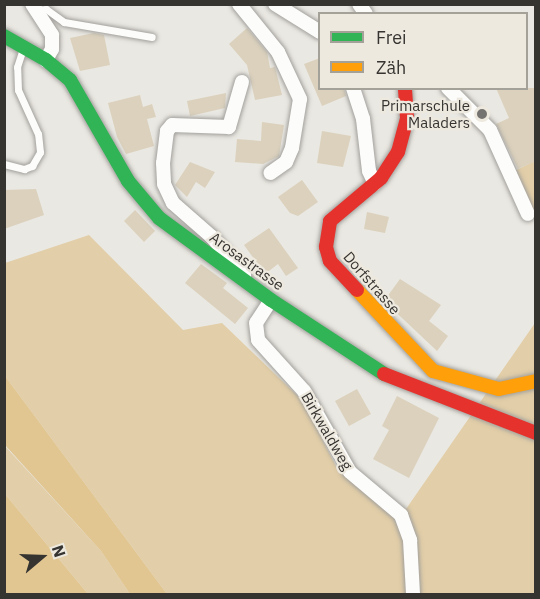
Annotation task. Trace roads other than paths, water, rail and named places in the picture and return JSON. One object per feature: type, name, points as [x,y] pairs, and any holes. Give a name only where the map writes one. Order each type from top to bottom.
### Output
[{"type":"main road","name":"Arosastrasse","points":[[4,36],[46,60],[77,90],[120,169],[144,202],[246,282],[400,384],[536,433]]},
{"type":"main road","name":"Dorfstrasse","points":[[405,90],[407,118],[402,143],[393,161],[375,184],[330,221],[326,247],[338,273],[433,371],[499,389],[536,381]]},
{"type":"street","points":[[239,4],[283,60],[300,99],[292,148],[286,162],[270,173]]},
{"type":"street","points":[[275,4],[318,31]]},
{"type":"street","points":[[33,7],[52,35],[52,49],[46,60]]},
{"type":"street","points":[[242,82],[229,126],[172,125],[167,131],[163,163],[168,195],[242,269],[246,282]]},
{"type":"street","points":[[354,90],[363,119],[369,171],[375,184]]},
{"type":"street","points":[[450,90],[490,130],[528,214]]},
{"type":"street","name":"Birkwaldweg","points":[[271,300],[256,323],[258,340],[304,391],[350,472],[401,515],[410,540],[413,594]]},
{"type":"lane","points":[[33,7],[46,9],[64,22],[152,37]]},
{"type":"lane","points":[[4,164],[24,169],[32,166],[40,152],[38,134],[18,90],[17,67],[24,46]]},
{"type":"place","name":"Primarschule Maladers","points":[[482,114]]}]
